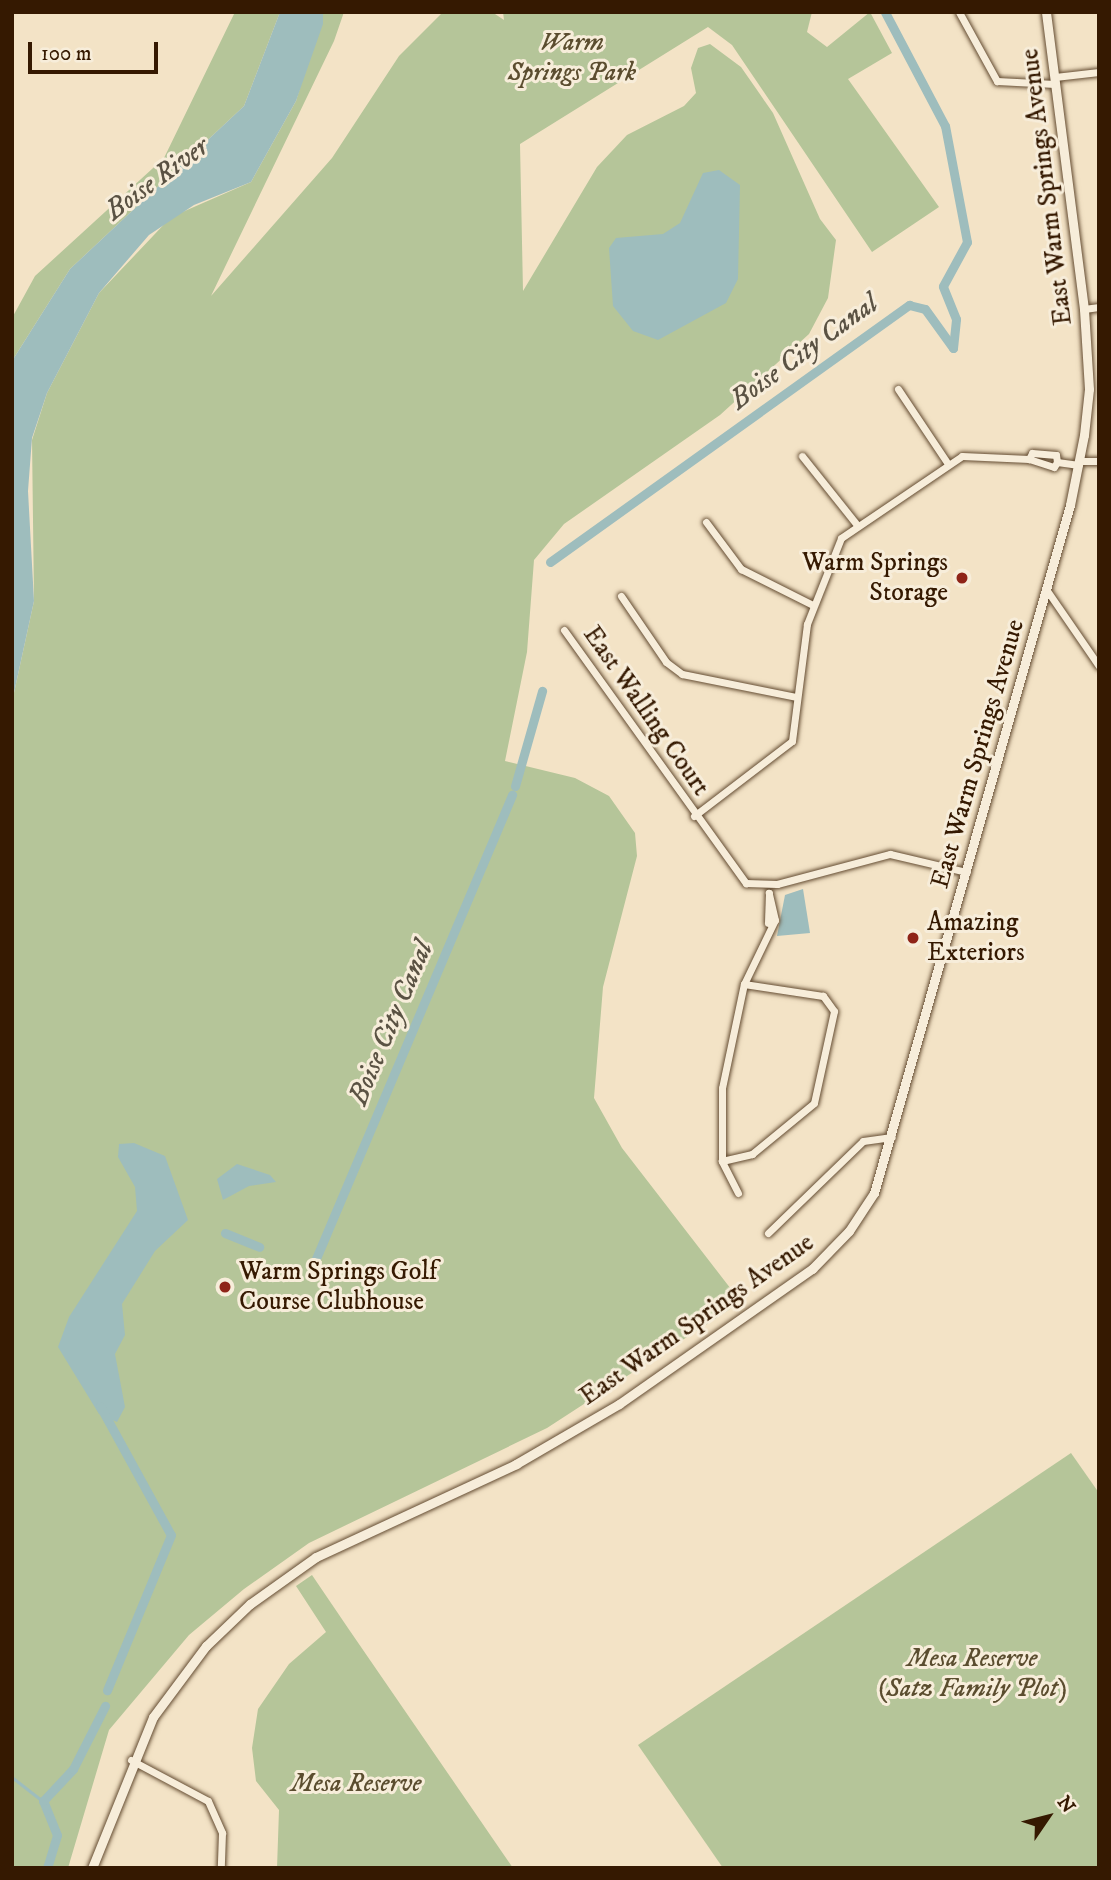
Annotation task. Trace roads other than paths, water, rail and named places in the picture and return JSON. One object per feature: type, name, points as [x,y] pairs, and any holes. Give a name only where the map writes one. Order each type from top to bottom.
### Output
[{"type":"street","points":[[959,12],[998,81],[1055,81],[1099,72]]},
{"type":"street","name":"East Warm Springs Avenue","points":[[92,1868],[131,1760],[188,1667],[275,1584],[348,1541],[572,1434],[801,1277],[849,1231],[874,1193],[893,1137],[1079,463],[1089,389],[1084,309],[1046,12]]},
{"type":"street","points":[[1084,309],[1099,307]]},
{"type":"street","points":[[898,389],[948,464]]},
{"type":"street","points":[[1029,459],[1032,453],[1056,455],[1058,462]]},
{"type":"street","points":[[694,816],[788,748],[813,605],[836,546],[857,525],[948,464],[972,454],[1029,459],[1054,467],[1058,462]]},
{"type":"street","points":[[802,456],[857,525]]},
{"type":"street","points":[[1058,462],[1099,461]]},
{"type":"street","points":[[706,522],[741,569],[813,605]]},
{"type":"street","points":[[1046,589],[1099,666]]},
{"type":"street","points":[[621,596],[666,662],[682,674],[796,696]]},
{"type":"street","name":"East Walling Court","points":[[564,630],[738,878],[769,889]]},
{"type":"street","points":[[738,1193],[722,1161],[726,1056],[744,984],[768,923],[776,910],[769,889],[876,855],[921,858],[967,872]]},
{"type":"street","points":[[722,1161],[744,1159],[814,1103],[834,1011],[831,1002],[744,984]]},
{"type":"street","points":[[768,1233],[863,1141],[893,1137]]},
{"type":"street","points":[[131,1760],[208,1801],[222,1833],[221,1868]]},
{"type":"water","points":[[280,12],[323,12],[323,24],[296,101],[251,182],[194,205],[149,235],[99,293],[47,393],[32,438],[28,491],[34,601],[12,702],[12,361],[70,269],[244,106]]},
{"type":"water","points":[[719,170],[740,185],[738,279],[726,303],[658,340],[633,331],[613,306],[609,248],[616,238],[663,234],[680,223],[703,173]]},
{"type":"water","points":[[803,889],[810,933],[777,936],[785,895]]},
{"type":"water","points":[[134,1143],[165,1156],[188,1220],[155,1251],[122,1304],[125,1335],[115,1354],[125,1407],[117,1422],[99,1414],[58,1347],[69,1317],[137,1211],[135,1187],[118,1157],[119,1144]]},
{"type":"water","points":[[237,1164],[270,1175],[276,1182],[249,1186],[223,1200],[217,1179]]},
{"type":"waterway","name":"Boise City Canal","points":[[550,562],[909,305],[925,309],[953,348],[956,319],[943,286],[967,242],[945,126],[885,12]]},
{"type":"waterway","name":"Boise City Canal","points":[[515,786],[542,691]]},
{"type":"waterway","name":"Boise City Canal","points":[[312,1268],[512,795]]},
{"type":"waterway","name":"Boise City Canal","points":[[225,1233],[259,1247]]},
{"type":"waterway","name":"Boise City Canal","points":[[100,1406],[171,1535],[107,1690]]},
{"type":"waterway","name":"Boise City Canal","points":[[47,1868],[57,1835],[43,1801],[73,1769],[105,1706]]},
{"type":"waterway","points":[[12,1777],[43,1801]]},
{"type":"place","name":"Warm Springs Storage","points":[[962,578]]},
{"type":"place","name":"Amazing Exteriors","points":[[913,938]]},
{"type":"place","name":"Warm Springs Golf Course Clubhouse","points":[[225,1287]]},
{"type":"park label","name":"Warm Springs Park","points":[[572,58]]},
{"type":"park label","name":"Mesa Reserve (Satz Family Plot)","points":[[972,1674]]},
{"type":"park label","name":"Mesa Reserve","points":[[356,1784]]},
{"type":"water label","name":"Boise River","points":[[157,179]]}]
